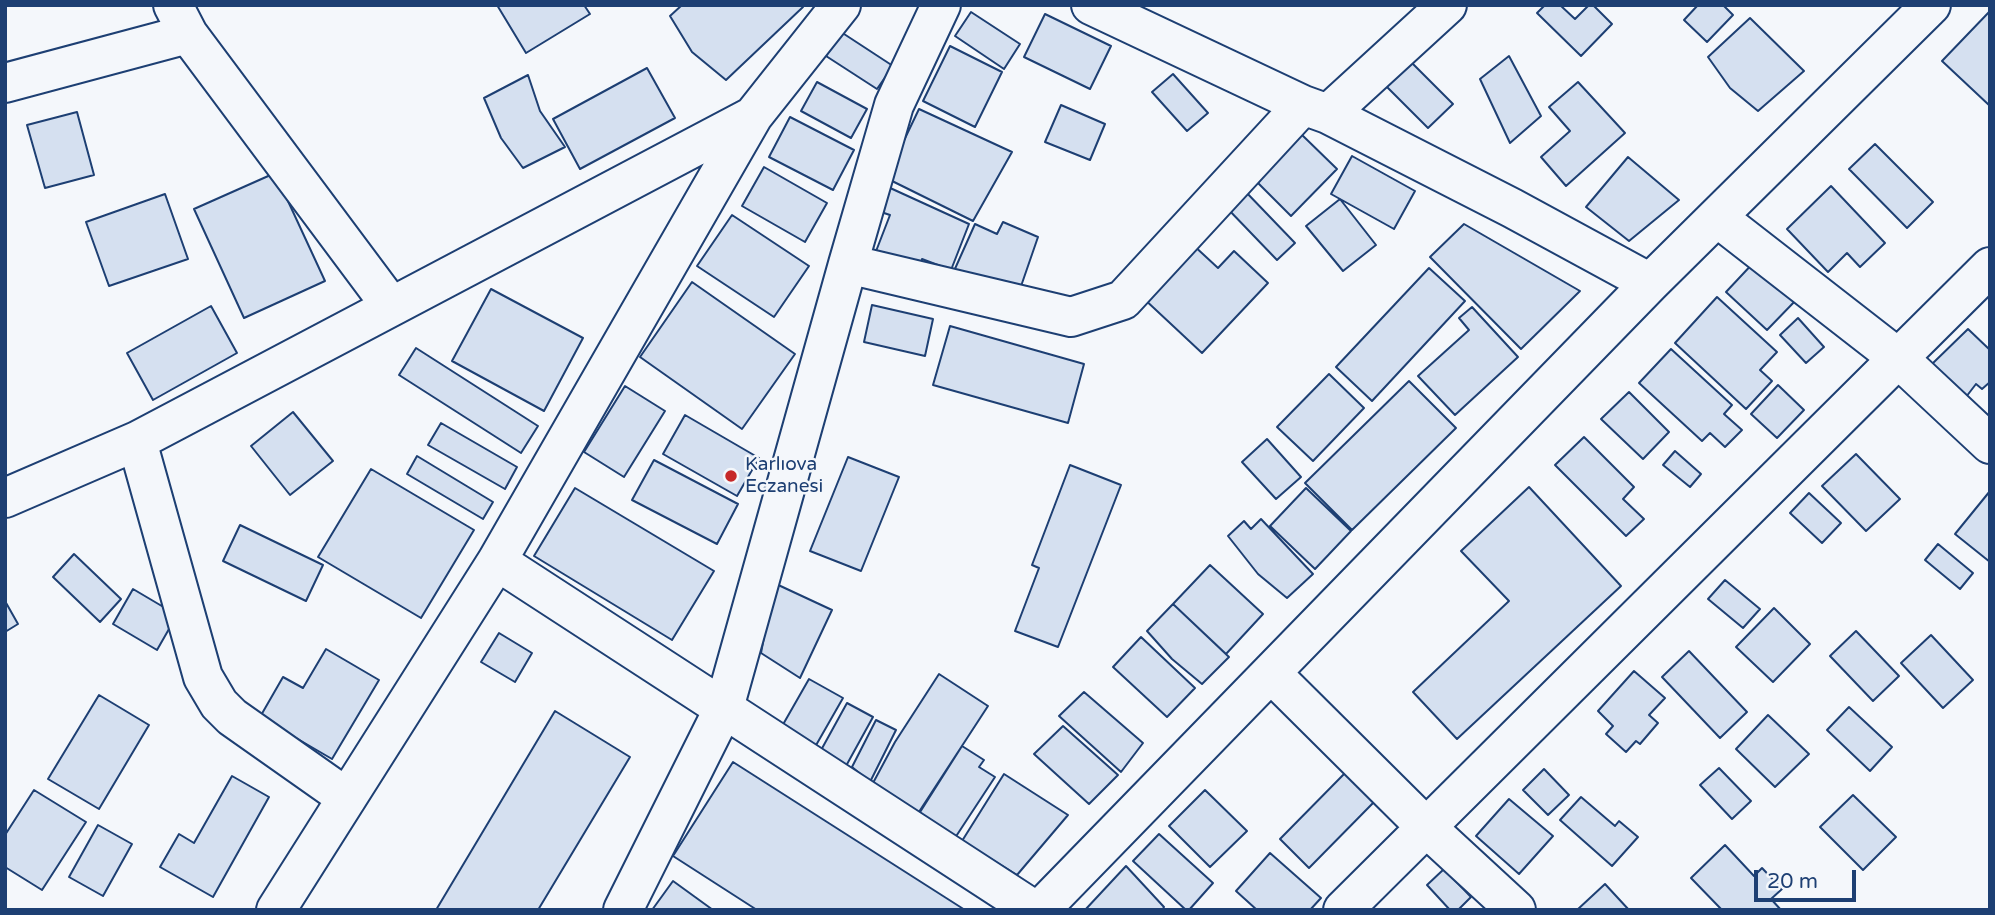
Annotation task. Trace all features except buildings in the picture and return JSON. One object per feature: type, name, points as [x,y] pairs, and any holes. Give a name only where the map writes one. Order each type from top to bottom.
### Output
[{"type":"street","points":[[276,910],[497,561],[753,116],[841,5]]},
{"type":"street","points":[[623,910],[724,708],[894,105],[941,5]]},
{"type":"street","points":[[1091,5],[1315,110],[1512,208],[1650,283]]},
{"type":"street","points":[[848,264],[1071,317],[1123,300],[1315,110],[1447,5]]},
{"type":"street","points":[[1040,910],[1650,283],[1931,5]]},
{"type":"street","points":[[5,83],[181,20],[391,306]]},
{"type":"street","points":[[5,498],[137,441],[753,116]]},
{"type":"street","points":[[1718,218],[1898,358],[1990,444]]},
{"type":"street","points":[[1343,910],[1990,267]]},
{"type":"street","points":[[137,441],[201,671],[209,690],[232,717],[347,798]]},
{"type":"street","points":[[497,561],[1034,910]]},
{"type":"street","points":[[1271,673],[1426,827],[1516,910]]},
{"type":"place","name":"Karlıova Eczanesi","points":[[731,476]]}]
